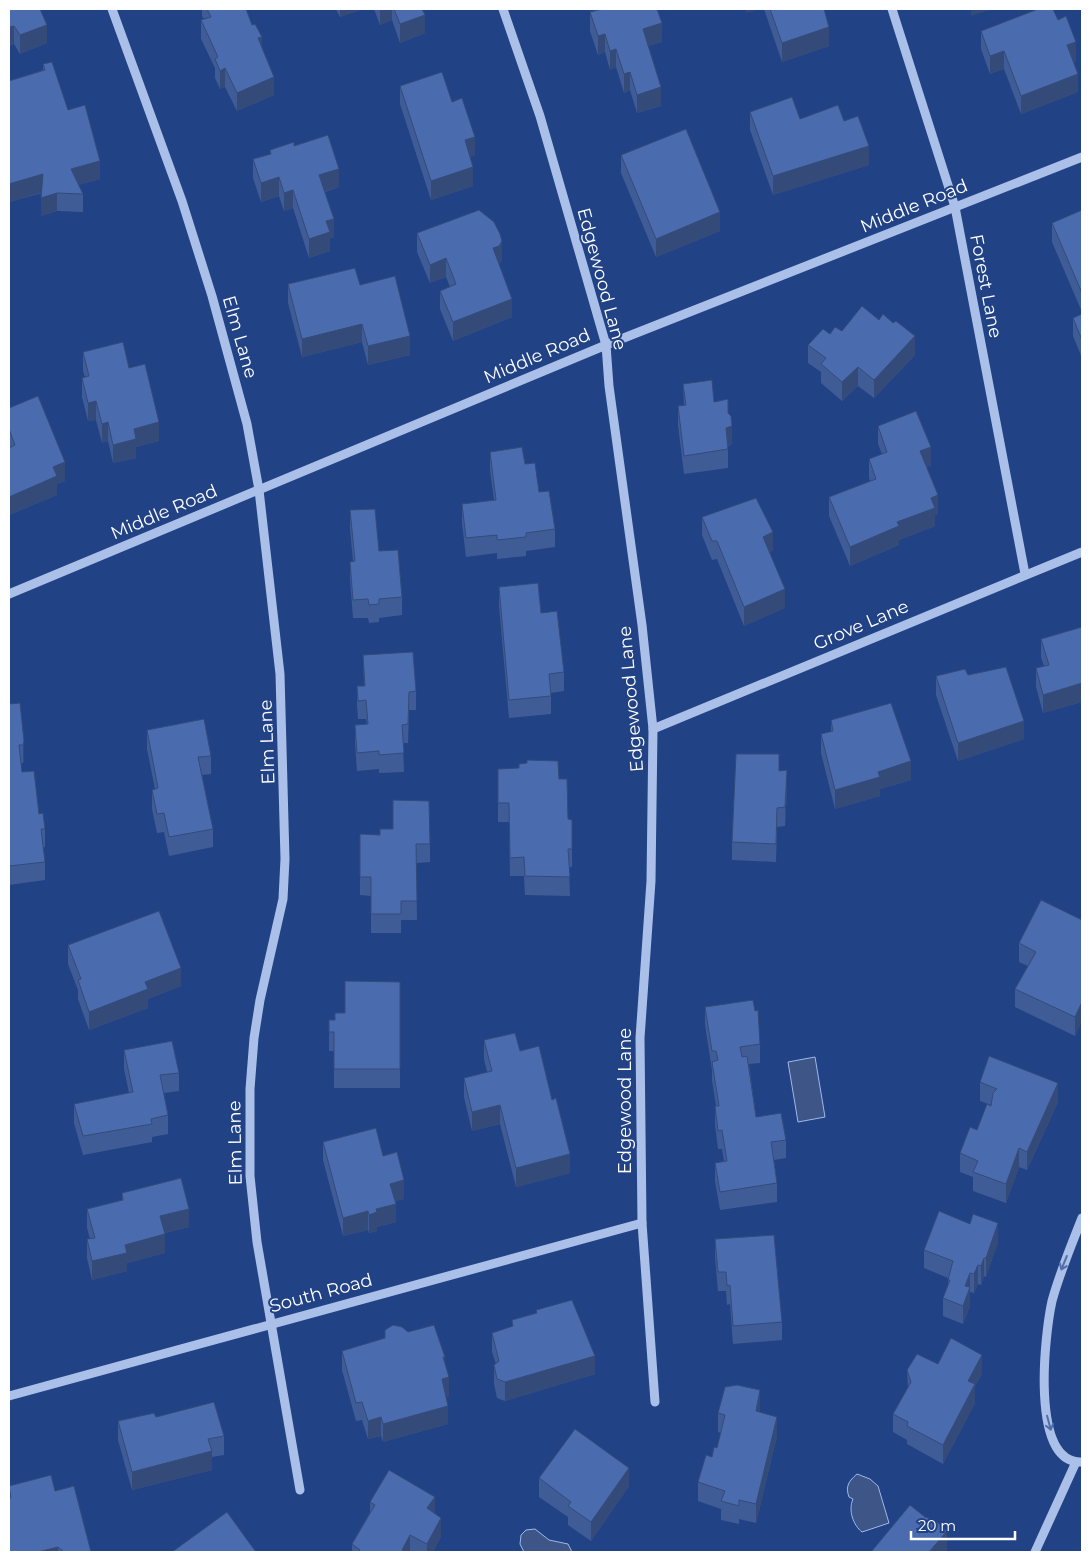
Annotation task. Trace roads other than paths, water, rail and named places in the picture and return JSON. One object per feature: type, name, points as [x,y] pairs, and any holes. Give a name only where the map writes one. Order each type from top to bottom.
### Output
[{"type":"street","name":"Elm Lane","points":[[112,9],[182,201],[212,296],[247,424],[259,490],[280,674],[285,811],[283,900],[260,1000],[250,1089],[250,1176],[257,1242],[270,1324],[300,1490]]},
{"type":"street","name":"Edgewood Lane","points":[[503,9],[540,116],[606,345],[608,386],[642,625],[653,728],[651,881],[640,1038],[642,1223],[655,1402]]},
{"type":"street","name":"Forest Lane","points":[[892,9],[954,207],[1025,574]]},
{"type":"street","name":"Middle Road","points":[[9,594],[606,345],[1082,157]]},
{"type":"street","name":"Grove Lane","points":[[653,728],[1082,552]]},
{"type":"street","points":[[1035,1552],[1079,1462],[1063,1457],[1054,1444],[1044,1405],[1047,1335],[1052,1303],[1060,1274],[1082,1218]]},
{"type":"street","name":"South Road","points":[[9,1396],[642,1223]]},
{"type":"water","points":[[815,1057],[825,1117],[798,1122],[788,1062]]},
{"type":"water","points":[[857,1474],[870,1479],[878,1486],[889,1523],[862,1532],[856,1525],[851,1512],[853,1499],[849,1497],[847,1490],[850,1481]]},
{"type":"water","points":[[535,1529],[549,1540],[568,1544],[572,1552],[524,1552],[520,1544],[521,1535],[526,1530]]}]
